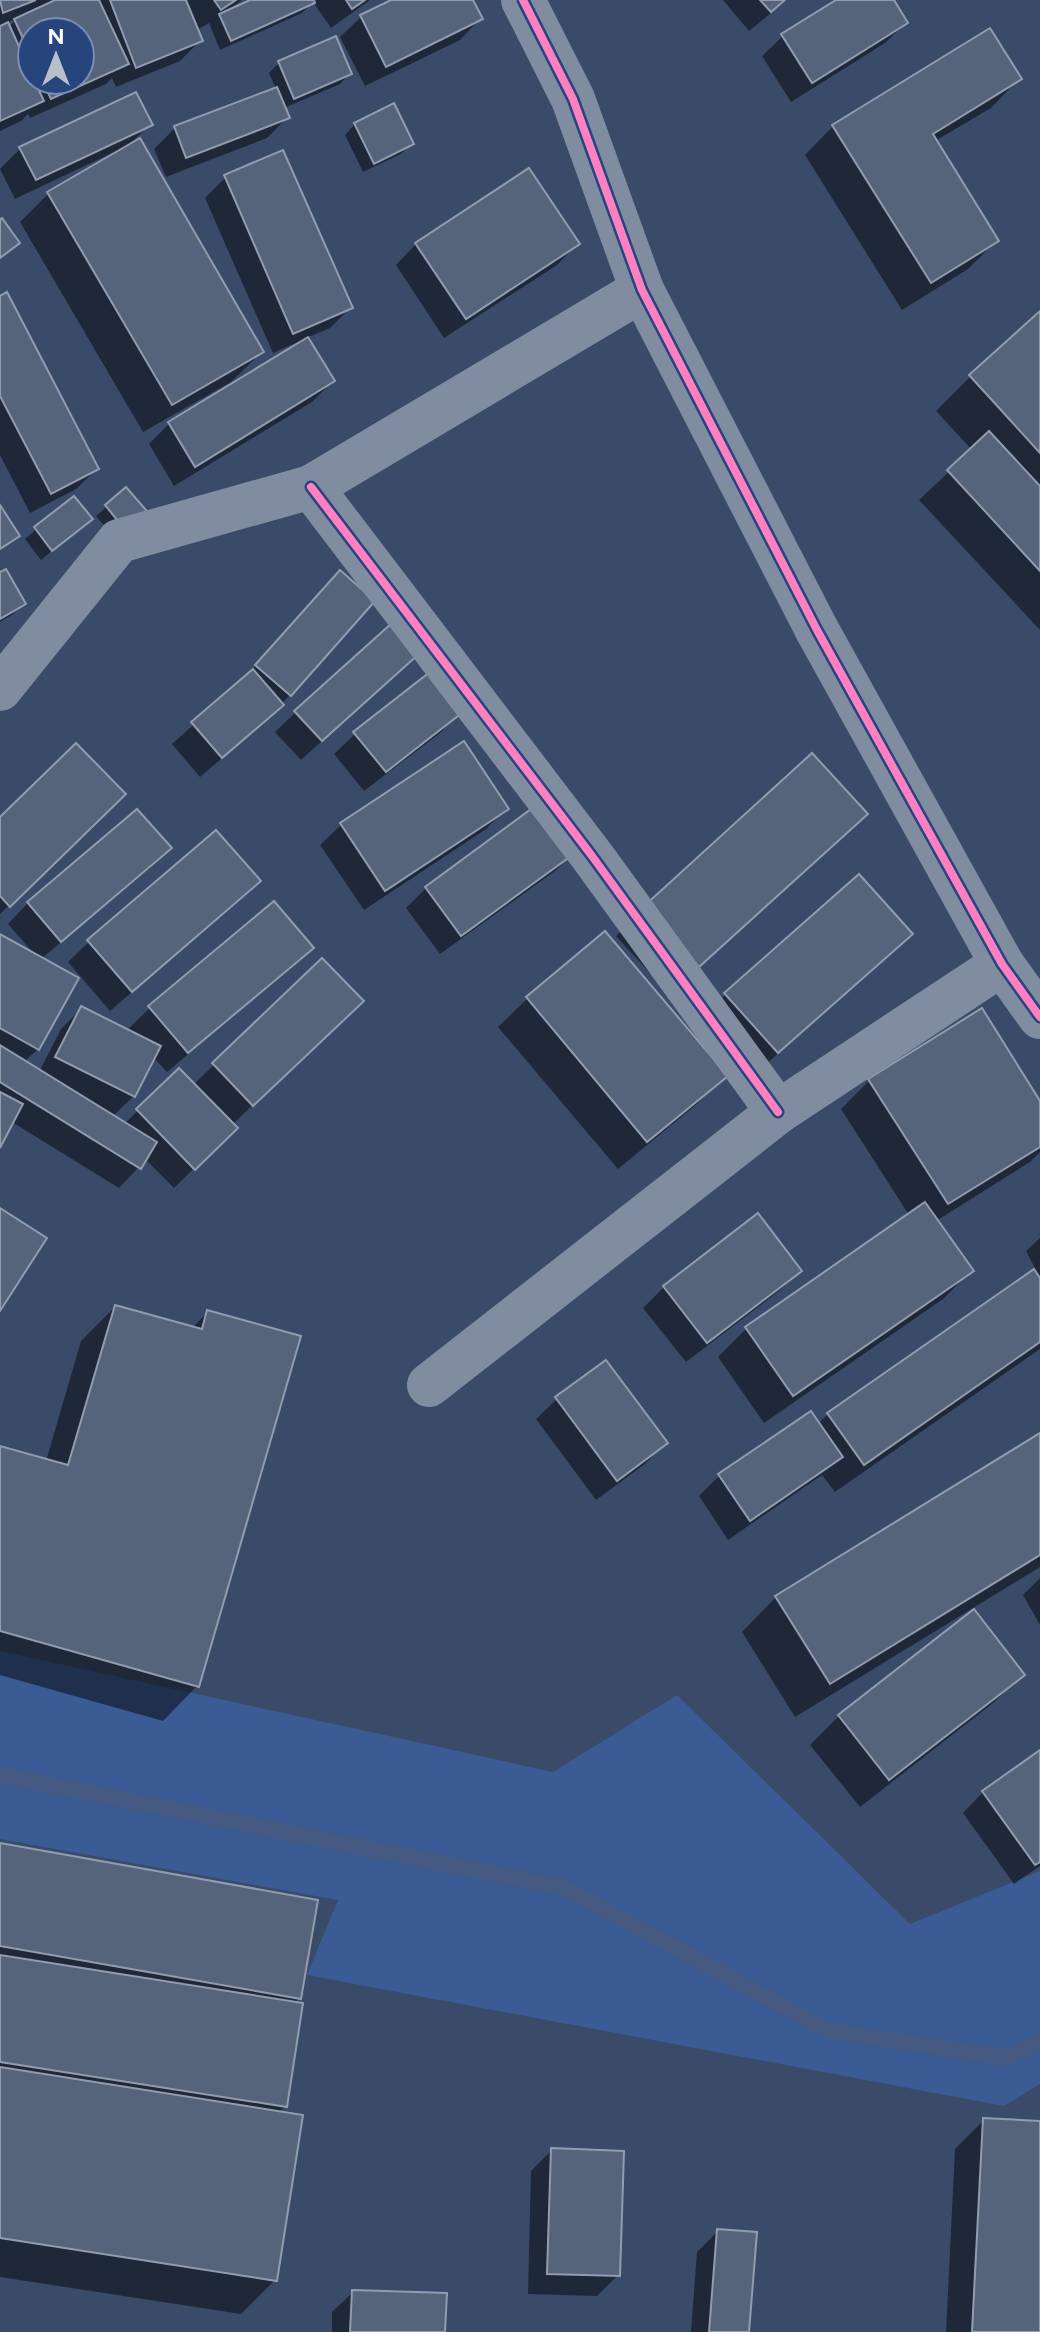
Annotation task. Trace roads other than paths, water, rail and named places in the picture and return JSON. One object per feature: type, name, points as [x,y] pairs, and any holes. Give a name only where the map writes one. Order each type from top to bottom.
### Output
[{"type":"street","points":[[523,0],[573,99],[642,290],[817,630],[1002,964],[1040,1017]]},
{"type":"street","points":[[0,689],[119,541],[311,487],[642,290]]},
{"type":"street","points":[[311,487],[592,856],[778,1112]]},
{"type":"street","points":[[429,1385],[778,1112],[1002,964]]},
{"type":"waterway","points":[[0,1775],[565,1888],[827,2030],[1006,2058],[1040,2041]]}]
